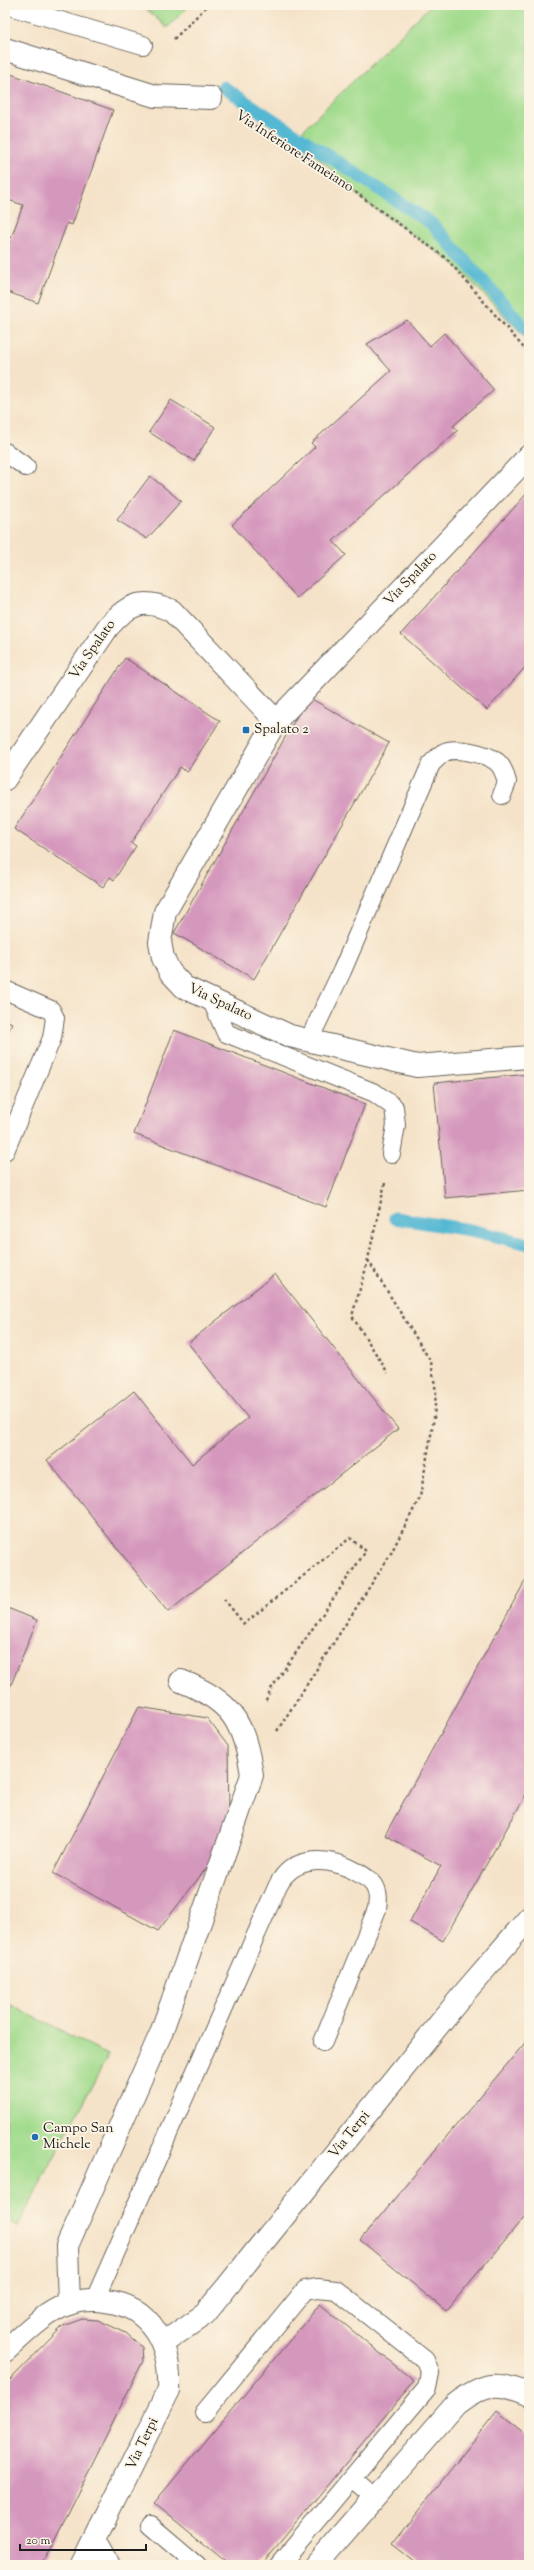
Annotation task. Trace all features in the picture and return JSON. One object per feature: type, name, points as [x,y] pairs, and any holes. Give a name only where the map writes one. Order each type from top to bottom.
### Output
[{"type":"street","points":[[5,49],[155,96],[211,98]]},
{"type":"street","name":"Via Spalato","points":[[529,456],[276,720],[165,912],[161,928],[160,942],[170,972],[184,987],[290,1036],[417,1066],[529,1056]]},
{"type":"street","name":"Via Spalato","points":[[5,779],[108,627],[120,612],[136,604],[156,603],[172,611],[276,720]]},
{"type":"street","points":[[69,2304],[67,2246],[161,2033],[252,1775],[247,1743],[237,1722],[221,1702],[202,1689],[181,1681]]},
{"type":"street","name":"Via Terpi","points":[[163,2344],[205,2314],[466,1991],[529,1918]]},
{"type":"street","name":"Via Terpi","points":[[5,2351],[37,2322],[69,2304],[95,2300],[121,2302],[143,2313],[163,2344],[170,2368],[169,2390],[82,2565]]},
{"type":"street","points":[[316,2565],[456,2404],[472,2392],[490,2385],[512,2387],[529,2395]]},
{"type":"street","points":[[95,2540],[109,2565]]},
{"type":"lane","points":[[6,5],[143,45]]},
{"type":"lane","points":[[5,452],[26,467]]},
{"type":"lane","points":[[309,1040],[342,971],[432,764],[444,752],[461,750],[484,756],[497,762],[503,770],[507,782],[502,795]]},
{"type":"lane","points":[[5,990],[51,1010],[55,1018],[52,1038],[5,1151]]},
{"type":"lane","points":[[211,999],[226,1033],[376,1094],[394,1107],[396,1125],[391,1154]]},
{"type":"lane","points":[[95,2300],[278,1885],[284,1873],[296,1865],[313,1861],[346,1866],[374,1884],[378,1896],[377,1909],[323,2042]]},
{"type":"lane","points":[[204,2413],[305,2290],[318,2288],[336,2290],[426,2360],[430,2373],[427,2388],[280,2565]]},
{"type":"lane","points":[[352,2479],[374,2498]]},
{"type":"lane","points":[[151,2526],[197,2565]]},
{"type":"path","points":[[143,45],[161,52],[208,5]]},
{"type":"path","name":"Via Inferiore Fameiano","points":[[211,98],[321,168],[448,259],[529,354]]},
{"type":"path","points":[[388,1374],[352,1316],[368,1260],[391,1154]]},
{"type":"path","points":[[252,1775],[296,1700],[390,1555],[420,1497],[434,1418],[436,1392],[432,1362],[368,1260]]},
{"type":"path","points":[[224,1599],[244,1624],[350,1538],[366,1551],[271,1689],[247,1743]]},
{"type":"green space","points":[[142,5],[190,5],[167,28]]},
{"type":"green space","points":[[431,5],[529,5],[529,341],[453,263],[367,203],[296,137]]},
{"type":"green space","name":"Campo San Michele","points":[[5,2002],[108,2055],[18,2226],[5,2219]]},
{"type":"building","points":[[5,72],[113,110],[72,225],[67,223],[38,303],[5,291],[5,255],[23,205],[5,199]]},
{"type":"building","points":[[407,320],[430,346],[444,333],[494,390],[453,426],[458,430],[333,541],[346,555],[297,598],[232,525],[315,447],[311,443],[391,371],[367,344]]},
{"type":"building","points":[[171,400],[215,427],[194,461],[149,432]]},
{"type":"building","points":[[150,476],[181,501],[147,539],[117,520]]},
{"type":"building","points":[[529,491],[529,663],[487,710],[401,634]]},
{"type":"building","points":[[125,658],[220,721],[187,772],[180,767],[131,843],[136,846],[114,880],[110,877],[103,887],[14,829]]},
{"type":"building","points":[[308,697],[389,743],[254,979],[174,933]]},
{"type":"building","points":[[5,1020],[12,1023],[5,1039]]},
{"type":"building","points":[[174,1030],[365,1104],[326,1207],[134,1134]]},
{"type":"building","points":[[529,1074],[529,1190],[445,1198],[434,1083]]},
{"type":"building","points":[[275,1274],[398,1429],[168,1612],[47,1460],[134,1391],[192,1464],[248,1418],[188,1343]]},
{"type":"building","points":[[529,1574],[529,1789],[443,1941],[410,1922],[441,1866],[385,1835]]},
{"type":"building","points":[[5,1607],[37,1620],[7,1695],[5,1694]]},
{"type":"building","points":[[139,1707],[207,1718],[228,1746],[229,1816],[213,1859],[158,1931],[53,1873]]},
{"type":"building","points":[[529,2038],[529,2211],[446,2311],[360,2240]]},
{"type":"building","points":[[320,2304],[414,2381],[261,2565],[230,2565],[154,2503]]},
{"type":"building","points":[[82,2319],[98,2320],[126,2333],[142,2347],[143,2361],[42,2565],[5,2565],[5,2385],[63,2326]]},
{"type":"building","points":[[497,2411],[529,2436],[529,2555],[521,2565],[419,2565],[392,2544]]},
{"type":"waterway","points":[[223,87],[431,223],[529,332]]},
{"type":"waterway","points":[[395,1218],[470,1230],[529,1244]]},
{"type":"place","name":"Spalato 2","points":[[246,730]]},
{"type":"place","name":"Campo San Michele","points":[[35,2137]]}]
